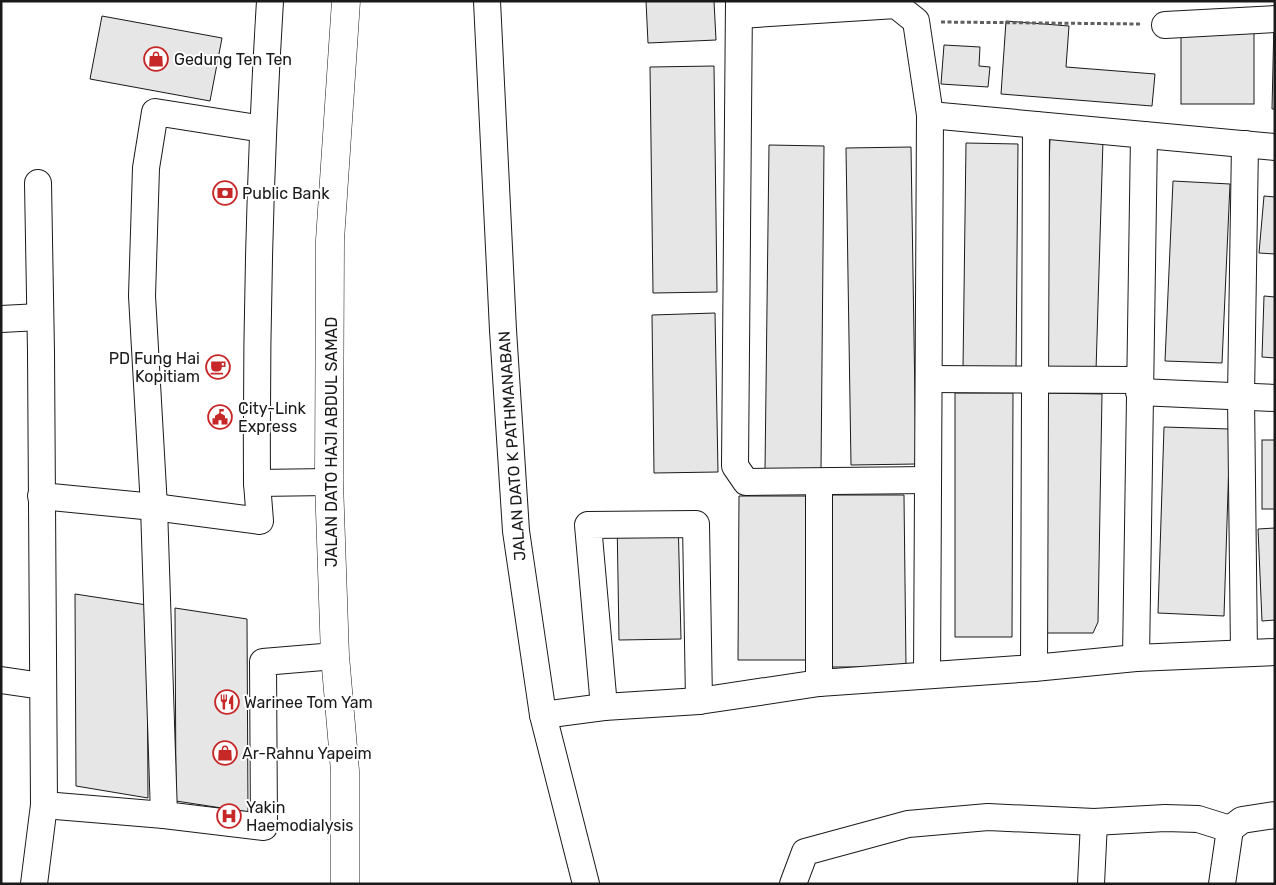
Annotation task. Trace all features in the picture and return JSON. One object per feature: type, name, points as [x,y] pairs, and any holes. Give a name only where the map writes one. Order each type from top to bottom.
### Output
[{"type":"main road","name":"JALAN DATO HAJI ABDUL SAMAD","points":[[345,884],[345,771],[334,656],[329,482],[330,240],[346,1]]},
{"type":"street","points":[[41,496],[154,507],[260,521],[257,483],[256,342],[262,129],[270,1]]},
{"type":"street","name":"JALAN DATO K PATHMANABAN","points":[[487,1],[503,330],[516,531],[543,715],[586,884]]},
{"type":"street","points":[[927,675],[930,115],[916,22],[896,5],[740,8],[735,466],[746,482],[819,483],[928,480]]},
{"type":"street","points":[[1165,25],[1275,19]]},
{"type":"street","points":[[164,815],[154,507],[142,296],[146,168],[154,112],[262,129]]},
{"type":"street","points":[[930,115],[1275,147]]},
{"type":"street","points":[[1034,668],[1036,125]]},
{"type":"street","points":[[1136,658],[1144,135]]},
{"type":"street","points":[[1244,654],[1242,397],[1245,144]]},
{"type":"street","points":[[34,884],[44,805],[38,183]]},
{"type":"street","points":[[1,319],[40,317]]},
{"type":"street","points":[[929,379],[1035,380],[1139,386],[1242,397],[1275,398]]},
{"type":"street","points":[[257,483],[329,482]]},
{"type":"street","points":[[819,483],[820,683]]},
{"type":"street","points":[[604,707],[588,525],[696,524],[699,701]]},
{"type":"street","points":[[543,715],[604,707],[699,701],[820,683],[1034,668],[1136,658],[1275,652]]},
{"type":"street","points":[[44,805],[164,815],[264,827],[263,662],[334,656]]},
{"type":"street","points":[[1,680],[42,686]]},
{"type":"street","points":[[1222,884],[1230,829],[1242,820],[1275,815]]},
{"type":"street","points":[[793,884],[805,852],[908,824],[988,817],[1094,822],[1165,818],[1198,819],[1230,829]]},
{"type":"street","points":[[1091,884],[1094,822]]},
{"type":"path","points":[[916,22],[1165,25]]},
{"type":"building","points":[[646,1],[714,1],[716,40],[648,43]]},
{"type":"building","name":"Gedung Ten Ten","points":[[102,16],[222,38],[210,101],[90,79]]},
{"type":"building","points":[[1006,21],[1069,26],[1066,67],[1155,74],[1152,106],[1001,94]]},
{"type":"building","points":[[1274,21],[1275,109],[1272,109]]},
{"type":"building","points":[[1181,31],[1254,31],[1254,104],[1181,104]]},
{"type":"building","points":[[944,45],[980,47],[979,66],[990,67],[988,87],[941,84]]},
{"type":"building","points":[[714,66],[717,292],[653,293],[650,67]]},
{"type":"building","points":[[1050,138],[1103,140],[1096,371],[1042,369]]},
{"type":"building","points":[[966,143],[1018,144],[1016,369],[963,368]]},
{"type":"building","points":[[769,145],[824,146],[821,470],[765,470]]},
{"type":"building","points":[[911,147],[916,464],[851,465],[846,148]]},
{"type":"building","points":[[1173,181],[1230,184],[1222,363],[1165,361]]},
{"type":"building","points":[[1264,196],[1275,197],[1275,254],[1259,253]]},
{"type":"building","points":[[1264,296],[1275,297],[1275,358],[1262,357]]},
{"type":"building","points":[[715,313],[718,472],[654,473],[652,315]]},
{"type":"building","points":[[955,393],[1013,393],[1012,637],[955,637]]},
{"type":"building","points":[[1046,393],[1102,394],[1098,622],[1093,633],[1044,633]]},
{"type":"building","points":[[1164,427],[1230,429],[1224,616],[1158,613]]},
{"type":"building","points":[[1262,440],[1275,440],[1275,509],[1262,509]]},
{"type":"building","points":[[830,495],[904,495],[906,667],[832,667]]},
{"type":"building","points":[[739,496],[807,496],[807,660],[738,660]]},
{"type":"building","points":[[678,516],[681,639],[619,640],[617,518]]},
{"type":"building","points":[[1275,528],[1275,620],[1262,621],[1258,529]]},
{"type":"building","points":[[75,594],[147,605],[148,798],[76,786]]},
{"type":"building","points":[[175,608],[247,619],[248,812],[176,801]]},
{"type":"place","name":"Gedung Ten Ten","points":[[156,59]]},
{"type":"place","name":"Public Bank","points":[[225,193]]},
{"type":"place","name":"PD Fung Hai Kopitiam","points":[[218,367]]},
{"type":"place","name":"City-Link Express","points":[[220,417]]},
{"type":"place","name":"Warinee Tom Yam","points":[[227,702]]},
{"type":"place","name":"Ar-Rahnu Yapeim","points":[[225,753]]},
{"type":"place","name":"Yakin Haemodialysis","points":[[229,816]]}]
